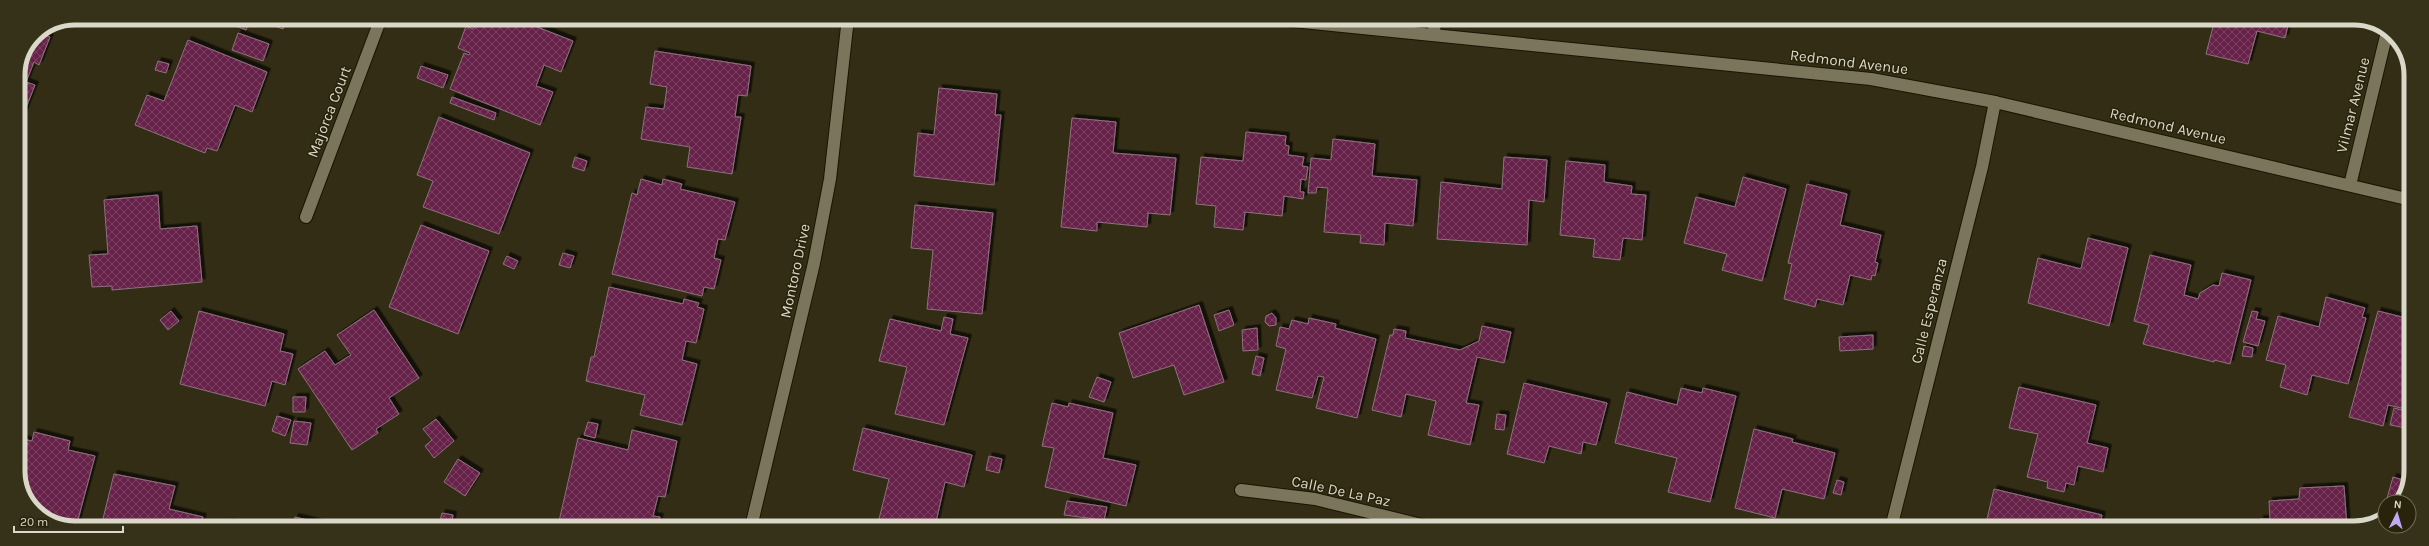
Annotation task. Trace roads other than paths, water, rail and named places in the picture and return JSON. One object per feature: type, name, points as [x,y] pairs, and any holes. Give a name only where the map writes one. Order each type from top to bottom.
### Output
[{"type":"street","name":"Majorca Court","points":[[306,217],[378,25]]},
{"type":"street","name":"Montoro Drive","points":[[752,521],[814,263],[830,179],[847,25]]},
{"type":"street","name":"Redmond Avenue","points":[[1348,25],[1871,79],[1995,102],[2404,198]]},
{"type":"street","points":[[1434,33],[1435,25]]},
{"type":"street","name":"Vilmar Avenue","points":[[2350,185],[2386,36]]},
{"type":"street","name":"Calle Esperanza","points":[[1893,521],[1982,167],[1995,102]]},
{"type":"street","name":"Calle De La Paz","points":[[1241,490],[1315,499],[1405,521]]}]
